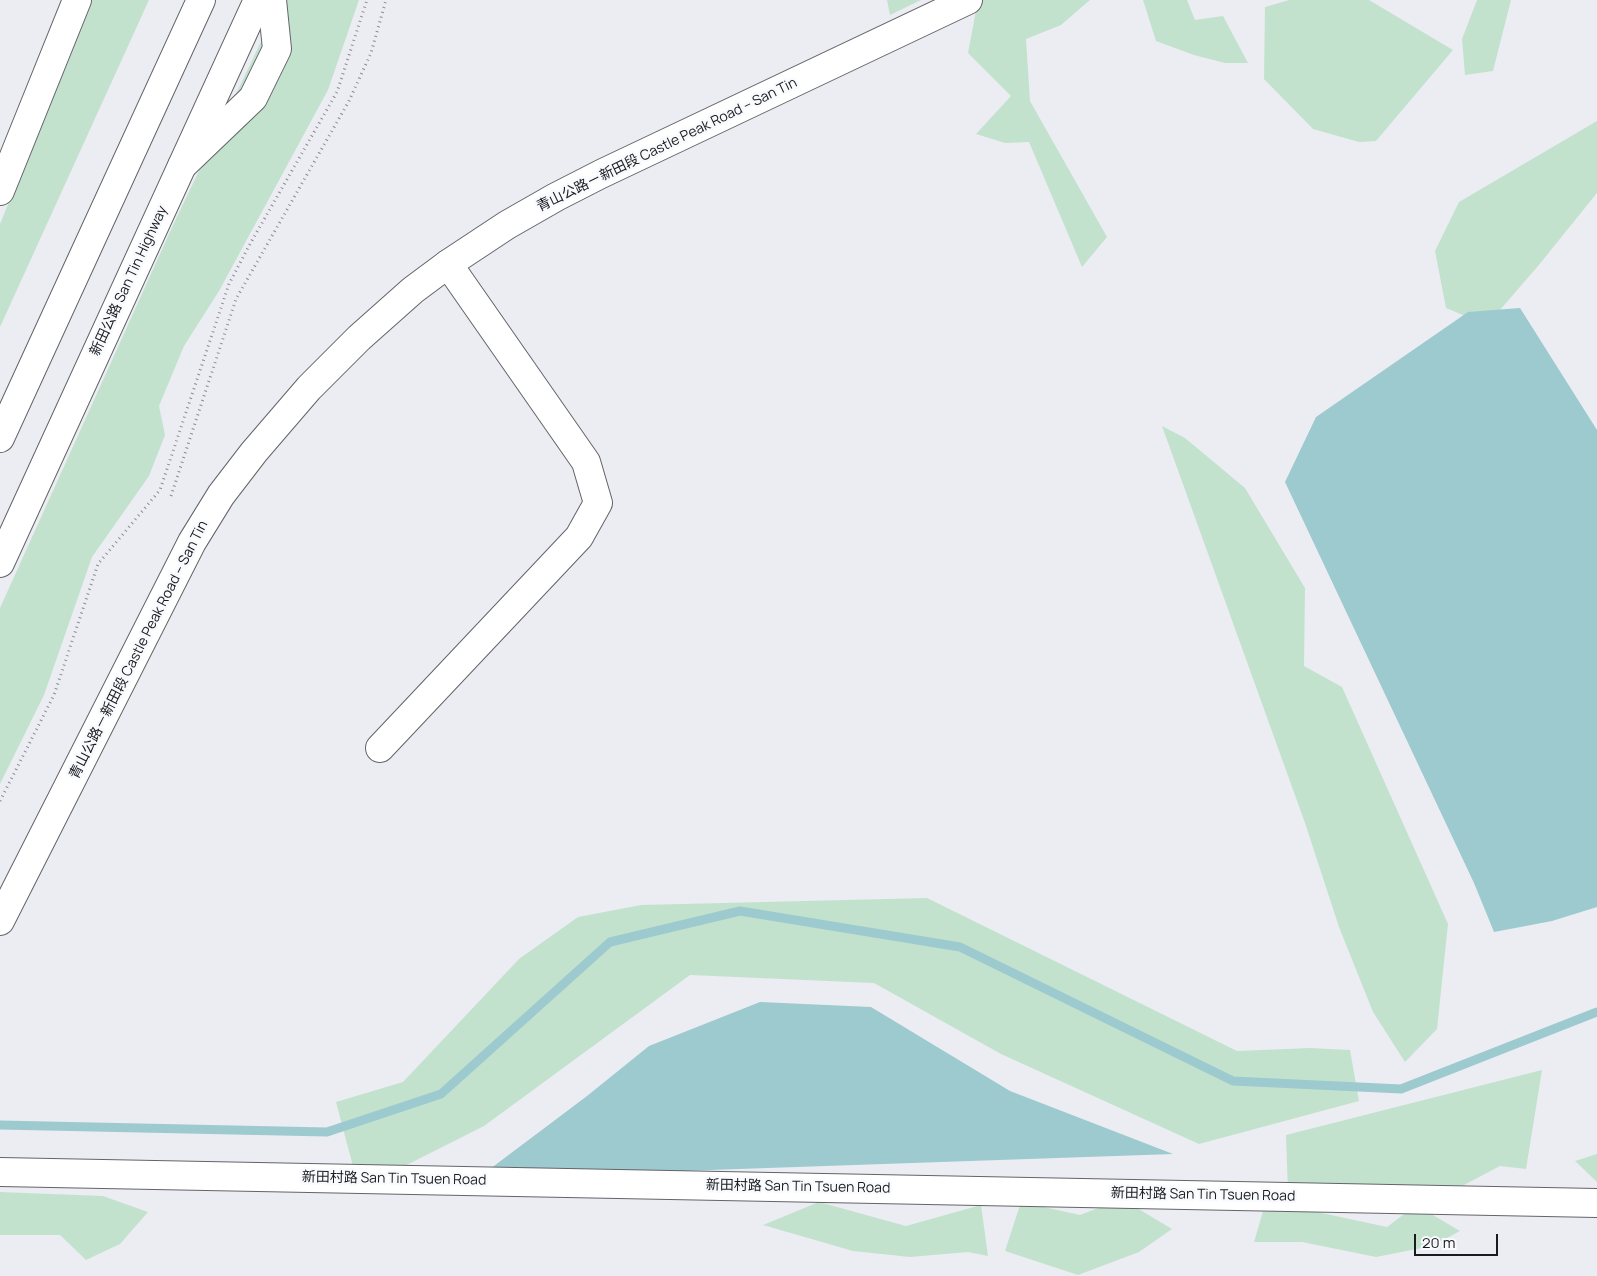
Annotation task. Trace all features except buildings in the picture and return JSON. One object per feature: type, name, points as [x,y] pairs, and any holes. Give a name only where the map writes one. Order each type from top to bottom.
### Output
[{"type":"main road","points":[[0,192],[77,0]]},
{"type":"main road","points":[[0,438],[201,0]]},
{"type":"main road","name":"新田公路 San Tin Highway","points":[[0,563],[258,0]]},
{"type":"main road","points":[[182,166],[253,98],[277,49],[272,0]]},
{"type":"main road","name":"青山公路－新田段 Castle Peak Road – San Tin","points":[[0,920],[180,565],[221,495],[279,422],[335,362],[414,290],[448,264],[506,225],[601,174],[968,0]]},
{"type":"main road","points":[[380,748],[579,537],[598,503],[586,462],[448,264]]},
{"type":"main road","name":"新田村路 San Tin Tsuen Road","points":[[0,1172],[1597,1203]]},
{"type":"path","points":[[0,800],[54,695],[98,564],[160,490],[229,284],[337,92],[367,0]]},
{"type":"path","points":[[172,496],[236,299],[349,101],[371,53],[386,0]]},
{"type":"green space","points":[[91,0],[149,0],[0,327],[0,224]]},
{"type":"green space","points":[[281,0],[359,0],[328,90],[219,291],[184,346],[159,406],[165,435],[149,476],[92,557],[44,695],[0,784],[0,608],[174,223]]},
{"type":"green space","points":[[887,0],[921,0],[890,15]]},
{"type":"green space","points":[[978,0],[1090,0],[1061,25],[1026,39],[1030,101],[1107,237],[1082,267],[1029,142],[1005,143],[976,134],[1011,96],[968,53]]},
{"type":"green space","points":[[1143,0],[1187,0],[1195,20],[1223,16],[1248,63],[1225,63],[1194,55],[1156,41]]},
{"type":"green space","points":[[1289,0],[1369,0],[1453,50],[1376,141],[1359,142],[1313,129],[1264,79],[1265,7]]},
{"type":"green space","points":[[1477,0],[1511,0],[1493,71],[1465,75],[1462,39]]},
{"type":"green space","points":[[1597,121],[1597,193],[1487,325],[1446,308],[1435,251],[1459,202]]},
{"type":"green space","points":[[1162,426],[1185,438],[1245,488],[1305,588],[1304,666],[1342,687],[1448,924],[1437,1029],[1405,1062],[1373,1012],[1339,927],[1305,823]]},
{"type":"green space","points":[[927,898],[1237,1051],[1310,1048],[1350,1050],[1359,1101],[1199,1144],[1001,1054],[874,983],[690,975],[484,1126],[359,1189],[336,1102],[403,1082],[519,959],[578,917],[641,905]]},
{"type":"green space","points":[[1542,1070],[1526,1169],[1500,1166],[1445,1195],[1288,1192],[1286,1135]]},
{"type":"green space","points":[[1597,1154],[1597,1182],[1575,1161]]},
{"type":"green space","points":[[0,1192],[103,1196],[148,1212],[120,1244],[86,1260],[60,1235],[0,1235]]},
{"type":"green space","points":[[1122,1199],[1172,1229],[1139,1252],[1078,1275],[1005,1251],[1021,1202],[1080,1215]]},
{"type":"green space","points":[[1266,1201],[1387,1227],[1416,1205],[1460,1231],[1432,1246],[1376,1257],[1302,1242],[1254,1242]]},
{"type":"green space","points":[[819,1202],[906,1226],[981,1205],[988,1256],[968,1252],[910,1257],[853,1251],[763,1225]]},
{"type":"water","points":[[1520,308],[1597,430],[1597,907],[1552,921],[1494,932],[1474,883],[1285,482],[1316,417],[1468,312]]},
{"type":"water","points":[[760,1002],[871,1007],[1010,1091],[1173,1154],[478,1178],[587,1096],[649,1046]]},
{"type":"waterway","points":[[0,1125],[327,1132],[441,1094],[610,942],[740,911],[960,947],[1233,1081],[1401,1089],[1597,1012]]}]
